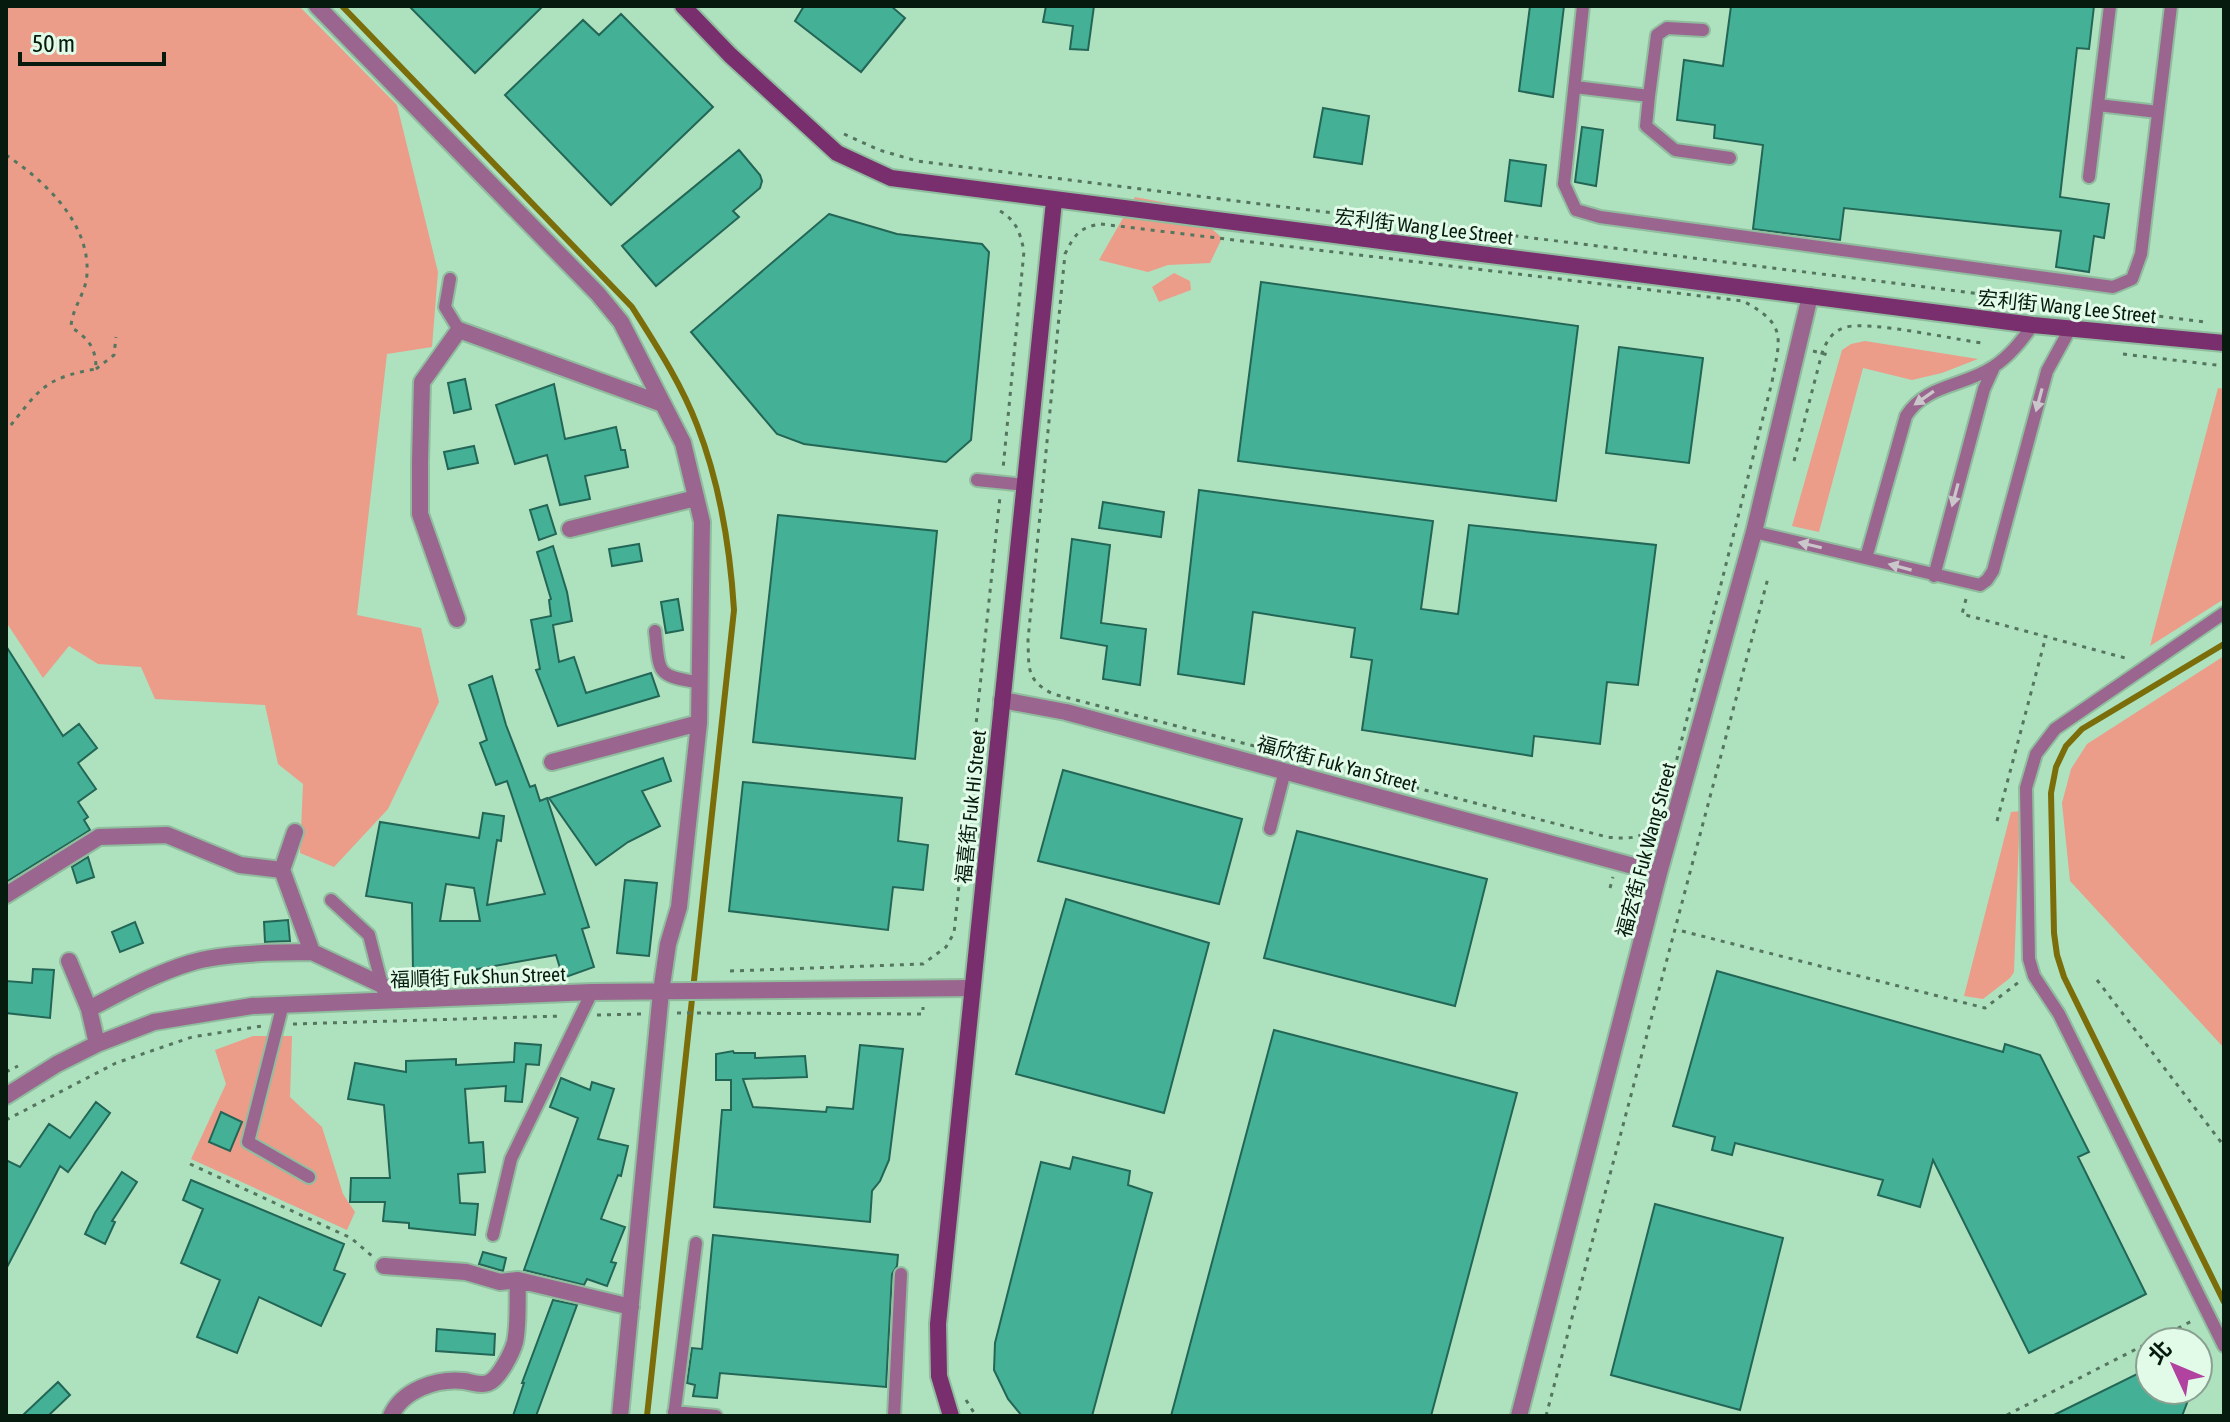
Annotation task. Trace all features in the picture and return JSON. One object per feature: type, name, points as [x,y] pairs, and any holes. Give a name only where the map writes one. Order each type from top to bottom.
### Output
[{"type":"street","points":[[317,6],[598,294],[621,322],[683,443],[702,522],[699,723],[679,907],[668,944],[667,1014],[620,1416]]},
{"type":"street","name":"宏利街 Wang Lee Street","points":[[683,6],[730,55],[837,153],[891,178],[2033,325],[2224,343]]},
{"type":"street","name":"福喜街 Fuk Hi Street","points":[[951,1416],[939,1376],[938,1324],[1054,201]]},
{"type":"street","name":"福宏街 Fuk Wang Street","points":[[1519,1416],[1659,873],[1754,532],[1810,296]]},
{"type":"street","points":[[457,619],[420,514],[420,462],[422,382],[459,330],[663,404]]},
{"type":"street","points":[[570,529],[696,498]]},
{"type":"street","name":"福欣街 Fuk Yan Street","points":[[1002,700],[1066,712],[1659,873]]},
{"type":"street","points":[[552,762],[699,723]]},
{"type":"street","points":[[295,832],[282,870],[312,952]]},
{"type":"street","points":[[6,895],[99,837],[167,835],[240,865],[282,870]]},
{"type":"street","points":[[89,1009],[138,983],[193,962],[271,952],[312,952],[382,985],[392,1000]]},
{"type":"street","points":[[69,961],[89,1009],[97,1044]]},
{"type":"street","name":"福順街 Fuk Shun Street","points":[[6,1096],[57,1064],[97,1044],[154,1022],[252,1006],[592,992],[972,988]]},
{"type":"street","points":[[384,1266],[466,1272],[500,1282],[518,1280],[631,1307]]},
{"type":"street","points":[[391,1416],[404,1399],[423,1385],[462,1381],[489,1383],[497,1376],[515,1343],[518,1280]]},
{"type":"lane","points":[[1583,6],[1564,184],[1576,210],[1600,217],[2113,287],[2132,279],[2141,254],[2171,6]]},
{"type":"lane","points":[[2089,177],[2110,6]]},
{"type":"lane","points":[[1703,30],[1667,28],[1657,35],[1646,126],[1675,150],[1730,158]]},
{"type":"lane","points":[[1575,87],[1649,96]]},
{"type":"lane","points":[[2098,105],[2158,112]]},
{"type":"lane","points":[[450,279],[445,307],[459,330]]},
{"type":"lane","points":[[1866,558],[1906,416],[1915,403],[1928,393],[1968,380],[1994,367],[2019,345],[2033,325]]},
{"type":"lane","points":[[1754,532],[1980,585],[1993,571],[2047,371],[2070,329]]},
{"type":"lane","points":[[1934,576],[1984,389],[1994,367]]},
{"type":"lane","points":[[977,480],[1025,485]]},
{"type":"lane","points":[[2224,613],[2055,729],[2036,754],[2026,788],[2029,959],[2034,976],[2059,1014],[2224,1346]]},
{"type":"lane","points":[[655,631],[659,667],[668,677],[701,683]]},
{"type":"lane","points":[[1270,829],[1285,771]]},
{"type":"lane","points":[[331,900],[369,935],[382,985]]},
{"type":"lane","points":[[493,1235],[511,1159],[592,992]]},
{"type":"lane","points":[[283,1004],[248,1142],[309,1177]]},
{"type":"lane","points":[[696,1243],[674,1414],[716,1416]]},
{"type":"lane","points":[[894,1416],[901,1274]]},
{"type":"path","points":[[840,132],[879,150],[917,161],[2208,322]]},
{"type":"path","points":[[6,155],[23,167],[71,215],[84,244],[88,273],[83,294],[72,312],[71,327],[85,336],[96,350],[96,369]]},
{"type":"path","points":[[728,971],[923,964],[946,947],[954,933],[1024,251],[1020,232]]},
{"type":"path","points":[[1794,461],[1822,353],[1834,333],[1843,328],[1871,327],[1982,343]]},
{"type":"path","points":[[6,431],[44,384],[72,373],[96,369],[114,355],[116,337]]},
{"type":"path","points":[[2123,354],[2224,366]]},
{"type":"path","points":[[1546,1416],[1768,578]]},
{"type":"path","points":[[1970,585],[1962,614],[2148,664]]},
{"type":"path","points":[[1997,821],[2046,636]]},
{"type":"path","points":[[1682,931],[1985,1008],[2013,984],[2034,976]]},
{"type":"path","points":[[2097,980],[2224,1146]]},
{"type":"path","points":[[6,1120],[116,1063],[192,1037],[278,1025],[712,1013],[923,1014]]},
{"type":"path","points":[[190,1164],[351,1238],[384,1266]]},
{"type":"path","points":[[2181,1326],[2209,1312]]},
{"type":"path","points":[[2007,1415],[2134,1350]]},
{"type":"shaded area","points":[[6,6],[299,6],[397,105],[438,272],[432,347],[387,354],[357,615],[421,628],[439,702],[388,809],[334,867],[300,853],[303,784],[278,764],[265,705],[155,699],[141,667],[98,664],[69,646],[43,678],[6,622]]},
{"type":"shaded area","points":[[1135,197],[1188,207],[1222,238],[1210,263],[1168,265],[1148,272],[1099,260]]},
{"type":"shaded area","points":[[1174,273],[1190,281],[1191,290],[1159,302],[1152,287]]},
{"type":"shaded area","points":[[1865,341],[1978,359],[1942,373],[1912,380],[1863,368],[1819,532],[1792,526],[1842,350]]},
{"type":"shaded area","points":[[2218,388],[2224,389],[2224,599],[2150,646]]},
{"type":"shaded area","points":[[2224,656],[2224,1048],[2070,881],[2062,803],[2071,769],[2087,744]]},
{"type":"shaded area","points":[[2020,811],[2014,972],[1983,999],[1964,996],[2011,812]]},
{"type":"shaded area","points":[[253,1036],[292,1036],[290,1097],[322,1127],[343,1194],[355,1212],[347,1230],[191,1159],[226,1084],[215,1050]]},
{"type":"building","points":[[409,6],[543,6],[475,73]]},
{"type":"building","points":[[804,6],[891,6],[905,18],[861,72],[795,21]]},
{"type":"building","points":[[1046,6],[1094,6],[1088,50],[1070,49],[1073,26],[1043,22]]},
{"type":"building","points":[[1530,6],[1564,6],[1553,97],[1519,91]]},
{"type":"building","points":[[1731,6],[2094,6],[2089,49],[2077,48],[2060,197],[2109,204],[2104,238],[2094,236],[2089,272],[2056,267],[2061,231],[1844,208],[1840,240],[1753,229],[1763,145],[1714,138],[1715,125],[1677,120],[1684,60],[1723,66]]},
{"type":"building","points":[[621,14],[713,107],[611,205],[505,95],[583,20],[599,35]]},
{"type":"building","points":[[1323,108],[1369,116],[1362,164],[1314,157]]},
{"type":"building","points":[[1582,127],[1603,130],[1596,186],[1575,182]]},
{"type":"building","points":[[739,150],[760,175],[760,188],[733,211],[739,217],[656,286],[622,246]]},
{"type":"building","points":[[1510,160],[1546,165],[1541,206],[1505,201]]},
{"type":"building","points":[[829,214],[897,234],[982,244],[989,252],[971,440],[946,462],[804,444],[777,434],[691,332]]},
{"type":"building","points":[[1261,282],[1578,326],[1556,501],[1238,461]]},
{"type":"building","points":[[1619,347],[1703,358],[1689,463],[1606,453]]},
{"type":"building","points":[[465,379],[471,409],[454,413],[448,383]]},
{"type":"building","points":[[554,384],[565,439],[616,427],[628,467],[585,476],[590,499],[560,505],[547,455],[515,464],[496,405]]},
{"type":"building","points":[[474,446],[478,463],[448,469],[444,452]]},
{"type":"building","points":[[1199,490],[1433,521],[1421,609],[1458,614],[1469,525],[1656,545],[1638,685],[1607,682],[1600,744],[1534,736],[1532,756],[1362,730],[1372,660],[1351,657],[1355,628],[1253,612],[1244,684],[1178,674]]},
{"type":"building","points":[[1103,502],[1164,512],[1161,537],[1099,528]]},
{"type":"building","points":[[547,505],[556,534],[539,540],[530,510]]},
{"type":"building","points":[[778,515],[937,531],[915,759],[753,742]]},
{"type":"building","points":[[1072,539],[1110,545],[1101,623],[1146,629],[1140,685],[1103,679],[1107,646],[1061,638]]},
{"type":"building","points":[[639,544],[642,561],[612,566],[609,549]]},
{"type":"building","points":[[553,546],[572,621],[553,625],[559,662],[574,657],[586,693],[651,673],[659,696],[558,726],[536,670],[540,669],[531,620],[551,616],[551,599],[537,552]]},
{"type":"building","points":[[678,599],[683,630],[666,633],[661,602]]},
{"type":"building","points":[[6,646],[63,736],[79,724],[97,748],[78,763],[96,789],[78,802],[88,817],[84,820],[90,830],[6,882]]},
{"type":"building","points":[[492,676],[506,725],[530,787],[535,785],[540,801],[547,798],[589,927],[582,929],[594,967],[563,978],[556,955],[477,969],[477,975],[413,971],[412,903],[366,896],[380,822],[479,838],[483,813],[504,816],[487,905],[545,894],[507,781],[496,785],[480,743],[487,740],[469,685]],"holes":[[[446,884],[474,888],[480,921],[440,921]]]},
{"type":"building","points":[[663,758],[671,781],[642,791],[660,826],[628,842],[596,865],[549,798]]},
{"type":"building","points":[[1063,770],[1242,819],[1219,904],[1038,861]]},
{"type":"building","points":[[743,782],[902,798],[898,841],[928,845],[923,890],[893,887],[888,930],[729,911]]},
{"type":"building","points":[[1297,831],[1487,879],[1455,1006],[1264,958]]},
{"type":"building","points":[[88,857],[94,877],[77,883],[72,867]]},
{"type":"building","points":[[625,880],[657,883],[649,956],[617,953]]},
{"type":"building","points":[[1066,899],[1209,943],[1164,1113],[1016,1074]]},
{"type":"building","points":[[288,920],[290,941],[265,942],[264,922]]},
{"type":"building","points":[[135,922],[143,943],[120,952],[112,932]]},
{"type":"building","points":[[33,969],[54,970],[50,1018],[6,1013],[6,981],[32,983]]},
{"type":"building","points":[[1717,971],[2003,1052],[2005,1044],[2040,1055],[2089,1152],[2078,1157],[2146,1294],[2029,1353],[1933,1160],[1920,1207],[1878,1195],[1883,1180],[1735,1143],[1732,1155],[1712,1150],[1715,1137],[1673,1126]]},
{"type":"building","points":[[1274,1030],[1517,1093],[1431,1416],[1171,1416]]},
{"type":"building","points":[[515,1043],[541,1045],[539,1065],[526,1064],[522,1102],[505,1101],[506,1086],[465,1089],[469,1143],[483,1142],[485,1172],[458,1174],[460,1203],[478,1204],[475,1235],[409,1228],[409,1223],[383,1221],[385,1202],[350,1202],[351,1178],[390,1178],[384,1105],[348,1099],[355,1063],[406,1072],[406,1061],[456,1059],[456,1065],[514,1062]]},
{"type":"building","points":[[860,1045],[903,1049],[889,1160],[872,1191],[870,1222],[714,1207],[722,1110],[731,1110],[731,1080],[716,1080],[716,1054],[733,1051],[755,1053],[755,1058],[805,1056],[807,1077],[743,1079],[753,1107],[826,1112],[827,1107],[853,1109]]},
{"type":"building","points":[[561,1078],[590,1090],[592,1082],[614,1089],[598,1139],[628,1146],[621,1176],[618,1175],[601,1219],[625,1227],[611,1262],[616,1263],[607,1286],[587,1279],[584,1285],[524,1270],[578,1118],[550,1107]]},
{"type":"building","points":[[96,1102],[110,1113],[68,1172],[60,1166],[6,1269],[6,1160],[20,1167],[49,1124],[70,1138]]},
{"type":"building","points":[[221,1112],[242,1122],[230,1151],[209,1142]]},
{"type":"building","points":[[1073,1157],[1130,1171],[1128,1185],[1152,1193],[1092,1416],[1022,1416],[1008,1399],[994,1370],[995,1343],[1041,1162],[1070,1169]]},
{"type":"building","points":[[122,1172],[137,1182],[112,1221],[115,1222],[105,1244],[85,1234]]},
{"type":"building","points":[[191,1180],[344,1244],[334,1270],[345,1274],[321,1326],[259,1297],[237,1353],[197,1337],[220,1280],[181,1263],[203,1209],[183,1200]]},
{"type":"building","points":[[1655,1204],[1783,1238],[1740,1410],[1611,1375]]},
{"type":"building","points":[[713,1235],[898,1255],[892,1274],[886,1387],[720,1373],[717,1398],[693,1396],[695,1385],[687,1383],[692,1348],[702,1349]]},
{"type":"building","points":[[483,1252],[506,1258],[503,1271],[479,1264]]},
{"type":"building","points":[[553,1300],[577,1305],[536,1416],[513,1416],[522,1383]]},
{"type":"building","points":[[437,1329],[495,1334],[494,1355],[436,1351]]},
{"type":"building","points":[[2134,1375],[2134,1406],[2186,1406],[2182,1416],[2052,1416]]},
{"type":"building","points":[[58,1382],[70,1395],[48,1416],[22,1416]]},
{"type":"waterway","points":[[342,6],[632,307],[668,364],[691,409],[718,493],[727,539],[734,610],[647,1416]]},
{"type":"waterway","points":[[2224,644],[2082,729],[2066,746],[2056,767],[2051,793],[2054,933],[2064,977],[2224,1302]]}]
